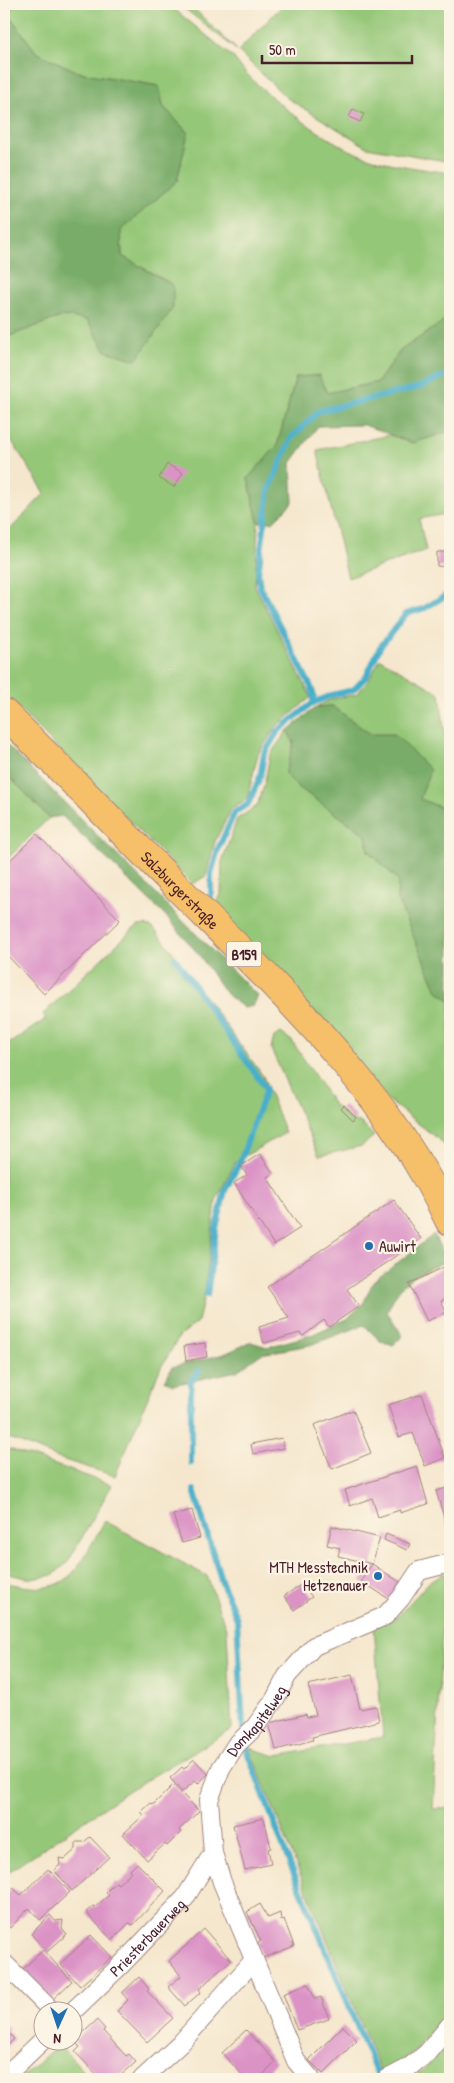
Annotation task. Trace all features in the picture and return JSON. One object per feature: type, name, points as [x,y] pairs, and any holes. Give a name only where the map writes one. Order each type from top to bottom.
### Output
[{"type":"main road","name":"Salzburgerstraße","points":[[4,713],[315,1027],[397,1132],[426,1178],[450,1222]]},
{"type":"street","name":"Domkapitelweg","points":[[311,2079],[296,2061],[213,1854],[209,1800],[221,1768],[236,1745],[255,1727],[275,1699],[287,1676],[314,1646],[386,1616],[419,1571],[450,1563]]},
{"type":"street","name":"Priesterbauerweg","points":[[82,2002],[185,1898],[213,1854]]},
{"type":"street","points":[[142,2079],[180,2044],[254,1960]]},
{"type":"street","points":[[4,1963],[41,2000]]},
{"type":"street","points":[[388,2079],[408,2068],[427,2053],[450,2025]]},
{"type":"street","points":[[5,2075],[32,2050]]},
{"type":"green space","points":[[4,4],[13,4],[9,15],[36,52],[78,72],[159,86],[163,106],[188,133],[177,181],[121,230],[122,256],[173,285],[173,308],[136,360],[106,351],[87,320],[63,316],[4,338]]},
{"type":"green space","points":[[13,4],[168,4],[234,58],[244,71],[274,99],[331,140],[349,150],[374,159],[450,173],[450,317],[401,350],[378,382],[327,393],[296,377],[277,446],[248,478],[258,522],[255,586],[311,697],[276,727],[258,754],[247,799],[232,808],[215,841],[206,876],[192,884],[4,694],[4,536],[45,493],[4,429],[4,338],[63,316],[87,320],[106,351],[173,285],[122,256],[120,230],[177,181],[188,133],[163,106],[159,86],[78,72],[36,52],[9,15]]},
{"type":"green space","points":[[179,4],[189,4],[238,51]]},
{"type":"green space","points":[[284,4],[450,4],[450,162],[367,147],[287,98],[238,51]]},
{"type":"green space","points":[[450,317],[450,431],[413,443],[364,425],[318,426],[291,463],[293,502],[273,522],[258,522],[248,478],[277,446],[296,377],[319,375],[327,393],[378,382],[401,350]]},
{"type":"green space","points":[[450,431],[450,513],[419,519],[426,550],[348,578],[317,450],[390,435],[413,443]]},
{"type":"green space","points":[[380,659],[440,693],[445,738],[450,749],[450,811],[420,799],[370,734],[332,706],[316,707],[332,699],[357,694],[368,681]]},
{"type":"green space","points":[[332,706],[370,734],[395,734],[430,770],[420,799],[450,811],[450,1000],[437,990],[397,899],[398,880],[368,851],[366,835],[298,787],[285,774],[294,742],[287,731],[316,707]]},
{"type":"green space","points":[[287,731],[294,742],[298,787],[366,835],[368,851],[398,880],[397,899],[437,990],[450,1000],[450,1153],[442,1142],[389,1101],[213,907],[221,895],[222,862],[237,819],[257,806],[264,786],[270,755]]},
{"type":"green space","points":[[4,742],[258,996],[253,1006],[244,1008],[226,994],[200,956],[165,915],[62,816],[49,818],[4,771]]},
{"type":"green space","points":[[4,771],[49,818],[4,862]]},
{"type":"green space","points":[[145,925],[153,928],[166,943],[263,1076],[285,1133],[236,1161],[216,1200],[204,1297],[198,1321],[179,1337],[160,1369],[115,1476],[58,1458],[4,1436],[4,1047],[46,1019],[43,1014],[131,931],[138,926]]},
{"type":"green space","points":[[281,1033],[292,1041],[334,1105],[352,1121],[360,1122],[374,1136],[362,1146],[319,1156],[271,1049],[274,1037]]},
{"type":"green space","points":[[434,1234],[446,1261],[417,1274],[398,1291],[387,1312],[403,1336],[393,1345],[380,1341],[364,1325],[310,1345],[261,1354],[237,1371],[173,1385],[165,1381],[172,1367],[224,1354],[251,1342],[267,1347],[311,1335],[347,1319],[364,1302],[373,1282]]},
{"type":"green space","points":[[4,1447],[112,1485],[68,1562],[53,1575],[31,1579],[4,1573]]},
{"type":"green space","points":[[105,1521],[207,1576],[227,1631],[232,1729],[128,1791],[4,1875],[4,1582],[27,1587],[44,1587],[58,1584],[68,1577],[86,1555]]},
{"type":"green space","points":[[445,1573],[433,1809],[450,1808],[450,2008],[445,2011],[417,2050],[381,2073],[249,1748],[276,1756],[383,1737],[374,1627],[397,1617],[431,1580]]},
{"type":"green space","points":[[450,2040],[450,2079],[407,2079],[422,2071]]},
{"type":"green space","points":[[52,2050],[64,2050],[91,2079],[20,2079]]},
{"type":"building","points":[[353,109],[364,114],[360,122],[349,117]]},
{"type":"building","points":[[167,464],[183,473],[174,487],[159,478]]},
{"type":"building","points":[[437,552],[450,552],[450,567],[437,566]]},
{"type":"building","points":[[37,834],[120,920],[44,994],[4,952],[4,866]]},
{"type":"building","points":[[344,1105],[356,1117],[353,1120],[341,1108]]},
{"type":"building","points":[[260,1154],[273,1173],[267,1177],[300,1228],[274,1245],[234,1183],[247,1175],[241,1166]]},
{"type":"building","points":[[394,1200],[421,1239],[347,1289],[359,1306],[329,1327],[324,1320],[303,1336],[300,1333],[264,1343],[259,1327],[289,1318],[267,1287]]},
{"type":"building","points":[[448,1265],[450,1269],[450,1296],[441,1301],[447,1312],[427,1321],[409,1284]]},
{"type":"building","points":[[205,1343],[207,1357],[186,1361],[184,1346]]},
{"type":"building","points":[[422,1394],[445,1458],[425,1466],[413,1433],[399,1437],[388,1405]]},
{"type":"building","points":[[353,1410],[371,1453],[332,1469],[314,1425]]},
{"type":"building","points":[[282,1438],[284,1448],[253,1454],[251,1444]]},
{"type":"building","points":[[417,1466],[428,1504],[400,1513],[400,1510],[378,1517],[372,1498],[350,1506],[345,1490]]},
{"type":"building","points":[[450,1487],[450,1537],[436,1491]]},
{"type":"building","points":[[192,1510],[200,1538],[182,1543],[173,1515]]},
{"type":"building","points":[[332,1526],[380,1538],[372,1564],[338,1556],[340,1548],[327,1545]]},
{"type":"building","points":[[386,1534],[410,1544],[407,1550],[384,1540]]},
{"type":"building","points":[[372,1564],[400,1582],[389,1599],[361,1581]]},
{"type":"building","points":[[302,1584],[312,1597],[294,1610],[284,1596]]},
{"type":"building","points":[[446,1595],[450,1595],[450,1626],[447,1627]]},
{"type":"building","points":[[447,1657],[450,1657],[450,1689],[446,1689]]},
{"type":"building","points":[[352,1675],[360,1709],[376,1706],[379,1721],[312,1737],[313,1740],[276,1750],[269,1723],[306,1714],[307,1717],[316,1715],[308,1685]]},
{"type":"building","points":[[194,1759],[208,1774],[198,1784],[195,1781],[182,1792],[170,1778],[182,1767],[184,1769]]},
{"type":"building","points":[[173,1785],[199,1811],[179,1830],[181,1832],[167,1846],[165,1844],[147,1860],[123,1834],[144,1815],[141,1812],[151,1803],[153,1805]]},
{"type":"building","points":[[264,1818],[271,1848],[268,1849],[271,1864],[245,1870],[233,1825]]},
{"type":"building","points":[[90,1837],[109,1857],[72,1891],[54,1870],[60,1865],[59,1858],[65,1859],[76,1849],[76,1842],[84,1842]]},
{"type":"building","points":[[137,1863],[165,1891],[133,1925],[129,1923],[112,1940],[86,1912],[109,1895],[106,1892],[116,1882],[118,1884],[131,1872],[130,1870]]},
{"type":"building","points":[[48,1869],[70,1892],[40,1920],[29,1908],[10,1928],[4,1921],[4,1894],[6,1895],[13,1888],[21,1895]]},
{"type":"building","points":[[260,1904],[268,1918],[280,1913],[281,1920],[284,1919],[294,1946],[263,1958],[257,1943],[261,1941],[247,1912]]},
{"type":"building","points":[[50,1915],[55,1921],[63,1920],[62,1928],[67,1934],[47,1952],[31,1934]]},
{"type":"building","points":[[204,1929],[231,1960],[199,1989],[201,1992],[185,2006],[168,1987],[181,1976],[169,1961]]},
{"type":"building","points":[[91,1935],[112,1957],[80,1986],[60,1964]]},
{"type":"building","points":[[43,1950],[72,1981],[52,2000],[23,1969]]},
{"type":"building","points":[[139,1977],[149,1989],[147,1991],[173,2018],[147,2042],[117,2011],[128,2000],[122,1993]]},
{"type":"building","points":[[308,1984],[315,1999],[321,1997],[329,2019],[297,2030],[283,1994]]},
{"type":"building","points":[[97,2020],[105,2029],[103,2031],[126,2056],[129,2054],[136,2062],[117,2079],[110,2077],[108,2079],[101,2079],[75,2052],[82,2050],[82,2034]]},
{"type":"building","points":[[4,2026],[8,2026],[8,2032],[14,2039],[4,2049]]},
{"type":"building","points":[[343,2026],[357,2040],[323,2074],[309,2060]]},
{"type":"building","points":[[246,2030],[276,2062],[263,2075],[267,2079],[246,2079],[222,2053]]},
{"type":"waterway","points":[[313,703],[314,696],[311,687],[260,587],[258,574],[269,490],[292,437],[319,411],[420,387],[450,373]]},
{"type":"waterway","points":[[211,899],[211,874],[218,849],[235,812],[248,804],[260,777],[264,754],[278,731],[313,703],[332,695],[353,690],[366,677],[380,647],[406,614],[425,608],[450,593]]},
{"type":"waterway","points":[[175,958],[266,1089],[240,1162],[225,1190],[216,1229],[207,1295]]},
{"type":"waterway","points":[[191,1463],[191,1381],[199,1371]]},
{"type":"waterway","points":[[194,1490],[222,1583],[237,1619],[243,1728]]},
{"type":"waterway","points":[[246,1743],[248,1754],[286,1854],[379,2079]]},
{"type":"place","name":"Auwirt","points":[[369,1246]]},
{"type":"place","name":"MTH Messtechnik Hetzenauer","points":[[378,1576]]}]
